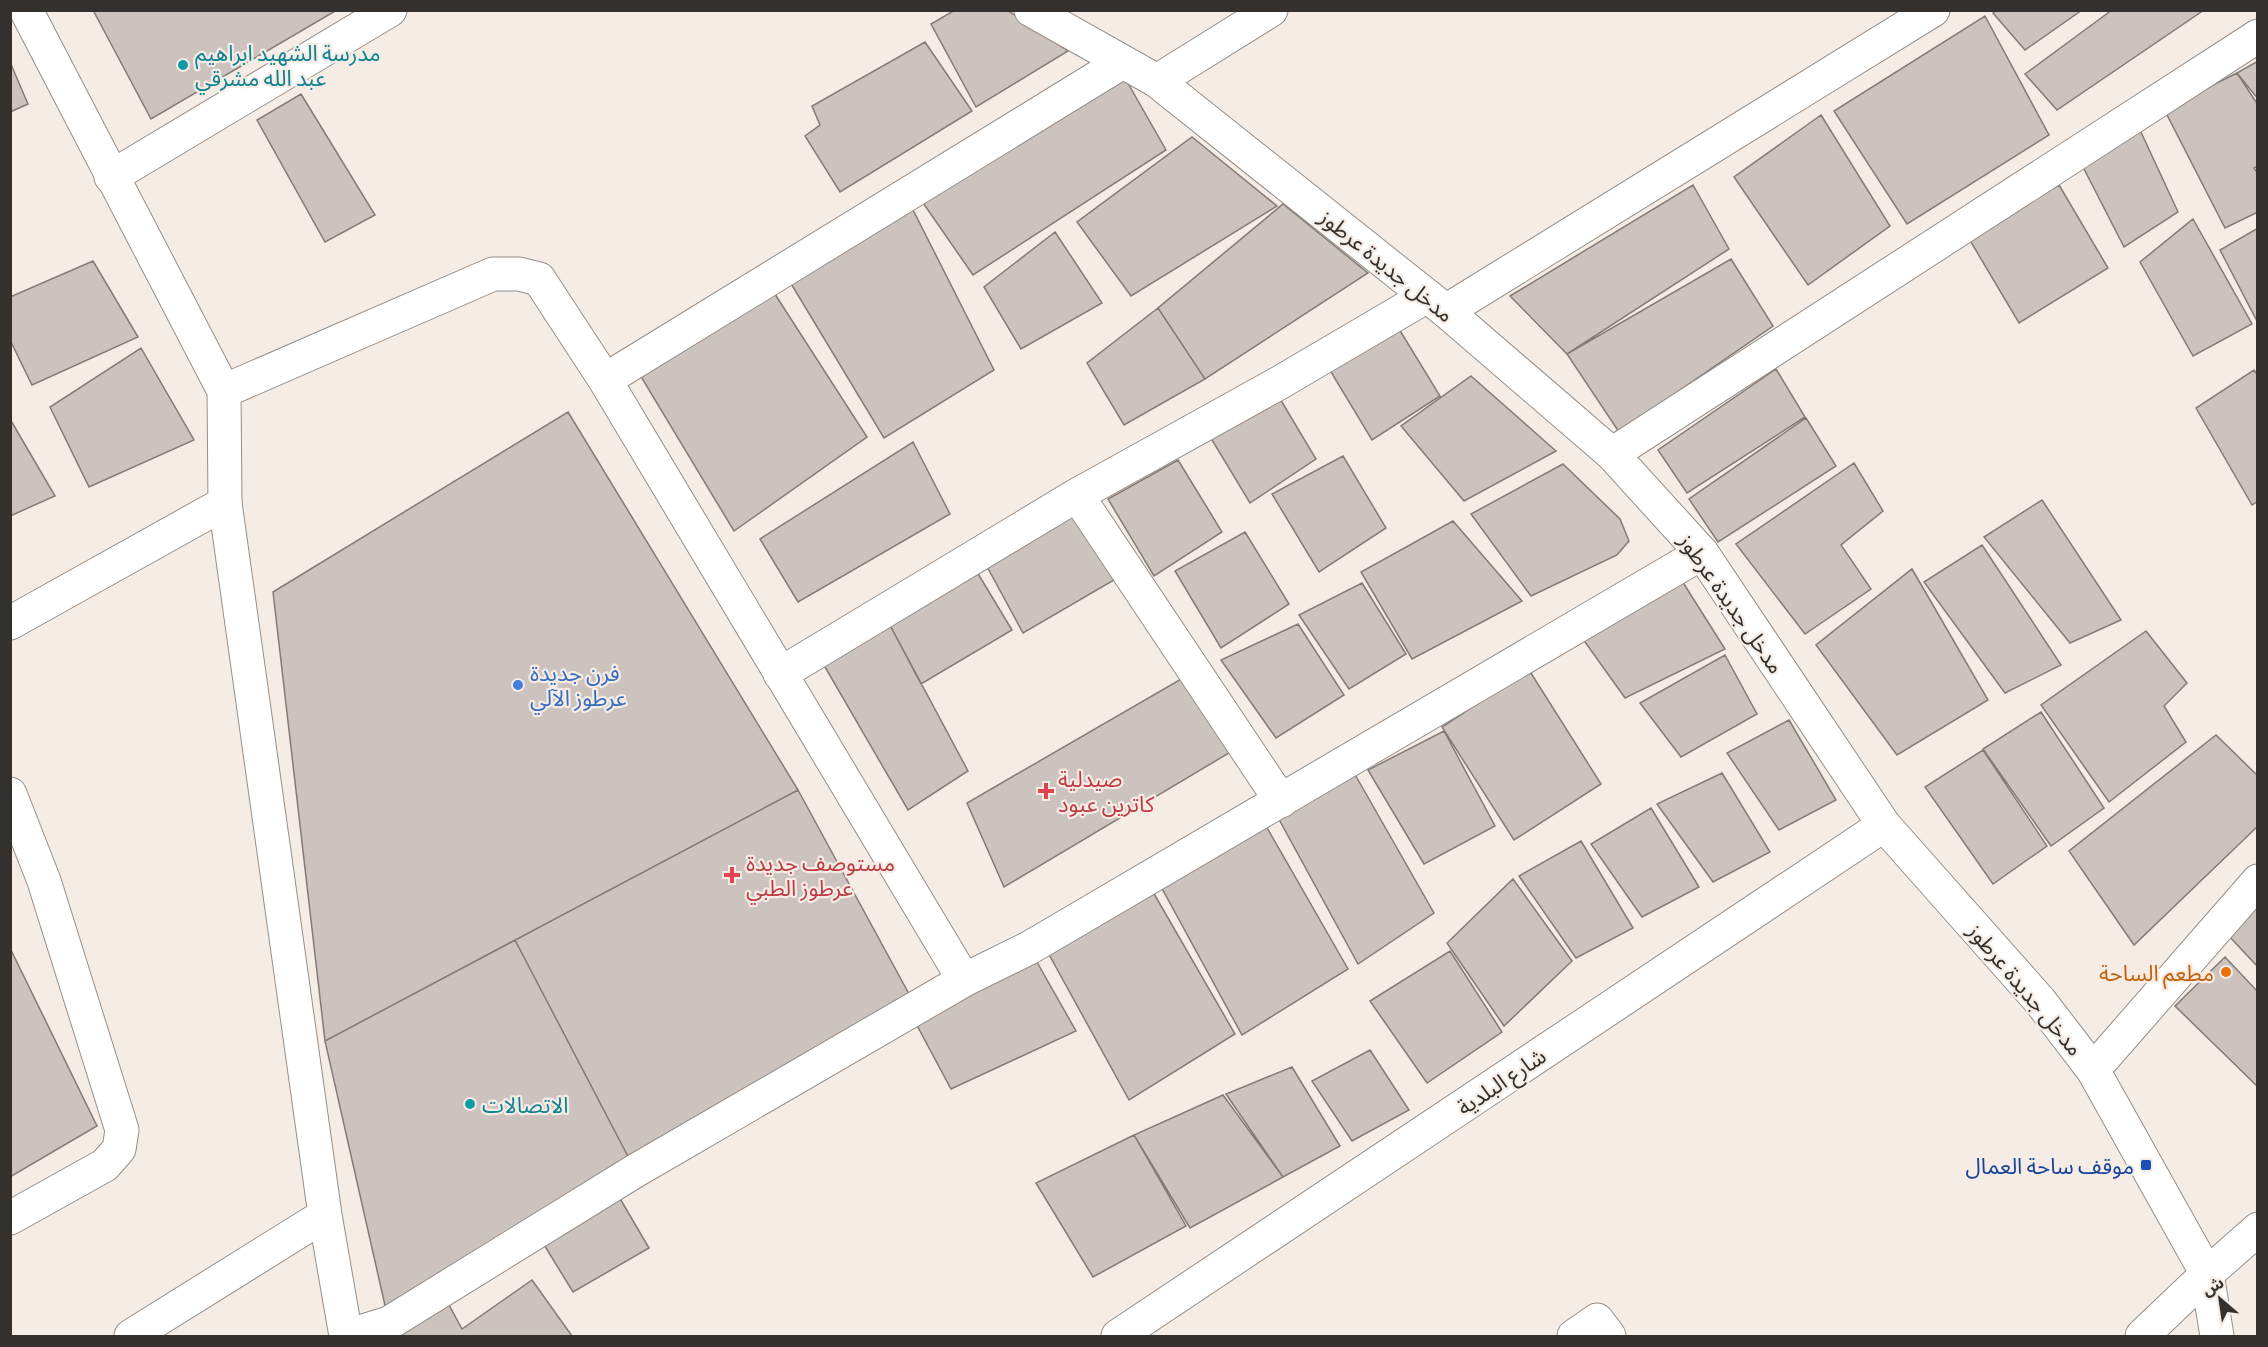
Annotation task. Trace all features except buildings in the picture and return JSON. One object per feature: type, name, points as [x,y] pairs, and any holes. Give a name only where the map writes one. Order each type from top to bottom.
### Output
[{"type":"street","points":[[26,10],[111,177],[225,391],[225,503],[325,1215],[346,1336],[389,1323],[635,1170],[964,980],[1029,948],[1702,553]]},
{"type":"street","points":[[111,177],[390,10]]},
{"type":"street","name":"مدخل جديدة عرطوز","points":[[1031,10],[1121,63],[1157,81],[1436,304],[1612,454],[1702,553],[1884,825],[2040,1001],[2093,1070],[2207,1274],[2217,1336]]},
{"type":"street","points":[[1157,81],[1271,10]]},
{"type":"street","points":[[780,674],[1077,495],[1279,383],[1436,304],[1934,10]]},
{"type":"street","points":[[1612,454],[2258,36]]},
{"type":"street","points":[[605,380],[1121,63]]},
{"type":"street","points":[[225,391],[493,274],[519,274],[539,279],[605,380],[964,980]]},
{"type":"street","points":[[1077,495],[1281,801]]},
{"type":"street","points":[[10,623],[225,503]]},
{"type":"street","points":[[10,794],[44,881],[122,1130],[119,1149],[105,1165],[10,1218]]},
{"type":"street","name":"شارع البلدية","points":[[1118,1336],[1884,825]]},
{"type":"street","points":[[2093,1070],[2258,881]]},
{"type":"street","points":[[131,1336],[325,1215]]},
{"type":"street","points":[[2142,1336],[2258,1229]]},
{"type":"street","points":[[1574,1336],[1597,1320],[1609,1336]]},
{"type":"place","name":"مدرسة الشهيد ابراهيم عبد الله مشرقي","points":[[183,65]]},
{"type":"place","name":"فرن جديدة عرطوز الآلي","points":[[518,685]]},
{"type":"place","name":"صيدلية كاترين عبود","points":[[1046,791]]},
{"type":"place","name":"مستوصف جديدة عرطوز الطبي","points":[[732,875]]},
{"type":"place","name":"مطعم الساحة","points":[[2226,972]]},
{"type":"place","name":"الاتصالات","points":[[470,1104]]},
{"type":"place","name":"موقف ساحة العمال","points":[[2146,1165]]}]
